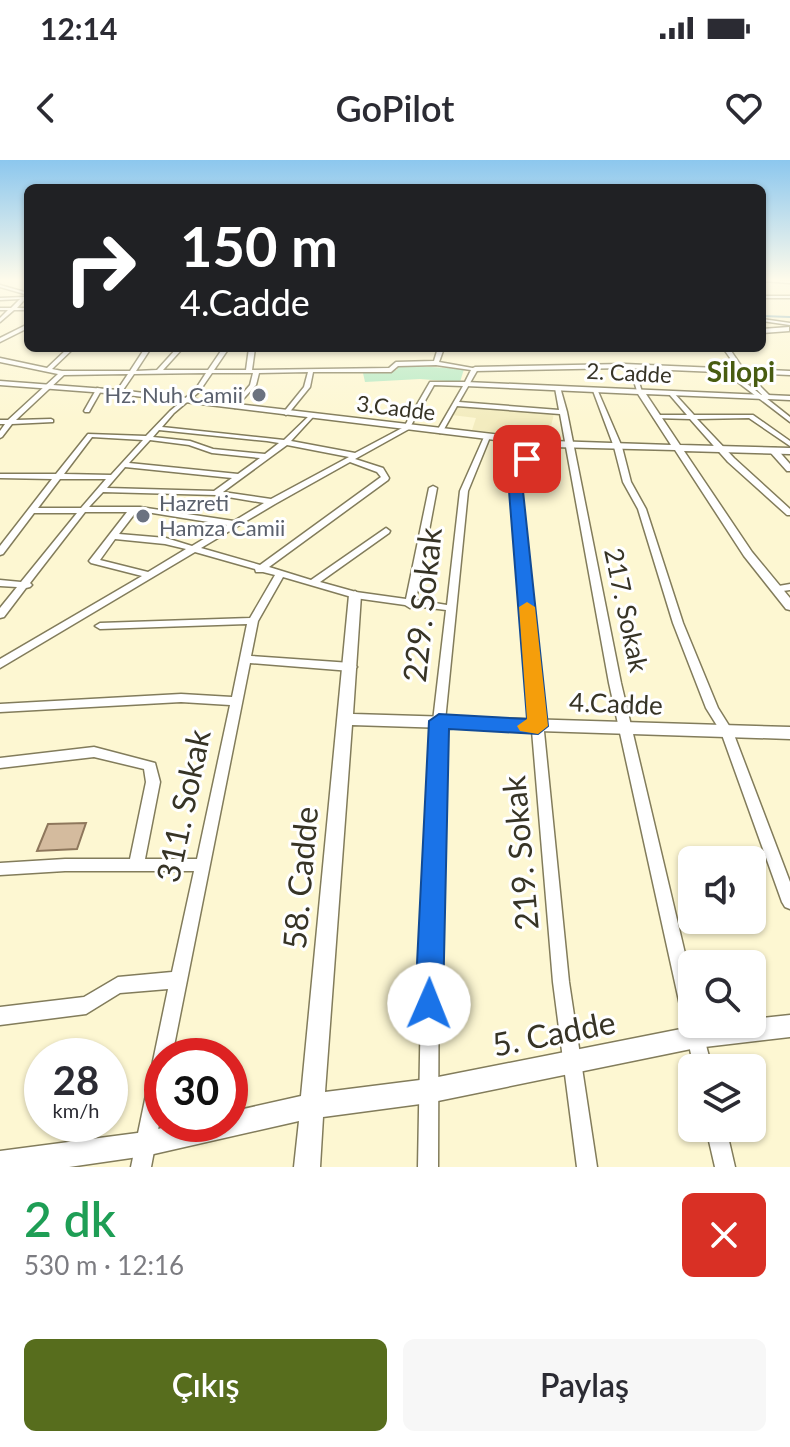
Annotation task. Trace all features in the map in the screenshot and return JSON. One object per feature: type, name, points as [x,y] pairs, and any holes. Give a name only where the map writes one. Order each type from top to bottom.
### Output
[{"type":"street","points":[[766,330],[790,327]]},
{"type":"street","points":[[0,328],[19,331]]},
{"type":"street","points":[[0,340],[24,330]]},
{"type":"street","points":[[48,370],[67,352]]},
{"type":"street","points":[[119,392],[145,352]]},
{"type":"street","points":[[159,371],[176,352]]},
{"type":"street","points":[[0,615],[111,477],[197,391],[223,352]]},
{"type":"street","points":[[235,406],[253,385],[252,352]]},
{"type":"street","points":[[436,363],[440,352]]},
{"type":"street","points":[[616,352],[624,366]]},
{"type":"street","points":[[729,352],[742,371],[768,397]]},
{"type":"street","points":[[0,360],[62,373],[391,370],[396,364],[436,363],[475,369],[624,366],[790,373]]},
{"type":"street","points":[[0,368],[38,368]]},
{"type":"street","points":[[440,431],[475,369]]},
{"type":"street","points":[[286,413],[307,387],[311,370]]},
{"type":"street","points":[[715,370],[737,379],[755,397],[790,420]]},
{"type":"street","points":[[633,372],[640,391],[675,449],[790,606]]},
{"type":"street","points":[[0,436],[11,421],[62,373]]},
{"type":"street","name":"3.Cadde","points":[[0,383],[99,389],[535,442],[790,451]]},
{"type":"street","points":[[3,660],[272,502],[407,428],[432,383],[465,384]]},
{"type":"street","name":"2. Cadde","points":[[465,384],[788,399]]},
{"type":"street","name":"217. Sokak","points":[[558,388],[590,564],[678,956]]},
{"type":"street","points":[[87,411],[99,389]]},
{"type":"street","points":[[594,389],[618,447],[678,623],[712,708],[727,732],[790,902]]},
{"type":"street","points":[[671,393],[722,450],[790,513]]},
{"type":"street","points":[[455,404],[564,412]]},
{"type":"street","points":[[216,493],[286,442],[311,416]]},
{"type":"street","points":[[656,417],[751,416],[790,444]]},
{"type":"street","points":[[0,422],[51,421]]},
{"type":"street","points":[[157,428],[286,442],[354,458],[380,470],[385,478],[259,570]]},
{"type":"street","points":[[0,552],[90,435],[190,443],[212,451],[265,456]]},
{"type":"street","name":"229. Sokak","points":[[428,1167],[431,889],[439,721],[464,491],[487,437]]},
{"type":"street","name":"219. Sokak","points":[[535,442],[516,491],[561,982],[575,1064],[587,1167]]},
{"type":"street","points":[[773,450],[790,469]]},
{"type":"street","points":[[124,465],[239,476]]},
{"type":"street","points":[[0,476],[111,477]]},
{"type":"street","points":[[410,605],[433,488]]},
{"type":"street","points":[[101,490],[216,493],[272,502]]},
{"type":"street","points":[[30,511],[158,510],[236,524]]},
{"type":"street","points":[[132,511],[97,555],[95,563],[151,575]]},
{"type":"street","points":[[314,582],[386,531]]},
{"type":"street","points":[[115,536],[166,541],[355,595],[410,605],[450,608]]},
{"type":"street","name":"311. Sokak","points":[[166,1038],[253,621],[280,574]]},
{"type":"street","points":[[0,583],[27,585]]},
{"type":"street","points":[[776,589],[790,587]]},
{"type":"street","name":"58. Cadde","points":[[307,1167],[355,595]]},
{"type":"street","points":[[100,626],[253,621]]},
{"type":"street","points":[[246,659],[351,667]]},
{"type":"street","points":[[0,708],[166,699],[237,701]]},
{"type":"street","name":"4.Cadde","points":[[344,719],[790,733]]},
{"type":"street","points":[[0,763],[94,752],[150,766],[153,782],[136,865]]},
{"type":"street","points":[[0,869],[202,865]]},
{"type":"street","points":[[0,1016],[86,1005],[118,985],[178,980]]},
{"type":"street","name":"5. Cadde","points":[[766,1026],[790,1026]]},
{"type":"street","name":"5. Cadde","points":[[0,1164],[143,1155],[312,1106],[428,1091],[575,1064],[678,1032]]},
{"type":"street","points":[[719,1142],[725,1167]]},
{"type":"shaded area","points":[[459,405],[554,414],[548,438],[472,430],[476,418],[452,415]]},
{"type":"green space","points":[[398,365],[464,369],[460,382],[420,379],[365,382],[363,373],[397,370]]},
{"type":"building","points":[[86,823],[77,849],[37,851],[48,824]]},
{"type":"slow traffic","points":[[527,607],[538,726],[527,726]]},
{"type":"place","name":"Hz. Nuh Camii","points":[[259,395]]},
{"type":"place","name":"Hazreti Hamza Camii","points":[[143,516]]},
{"type":"district","name":"Silopi","points":[[741,372]]},
{"type":"route","points":[[429,1004],[439,721],[538,726],[516,491],[527,459]]}]
